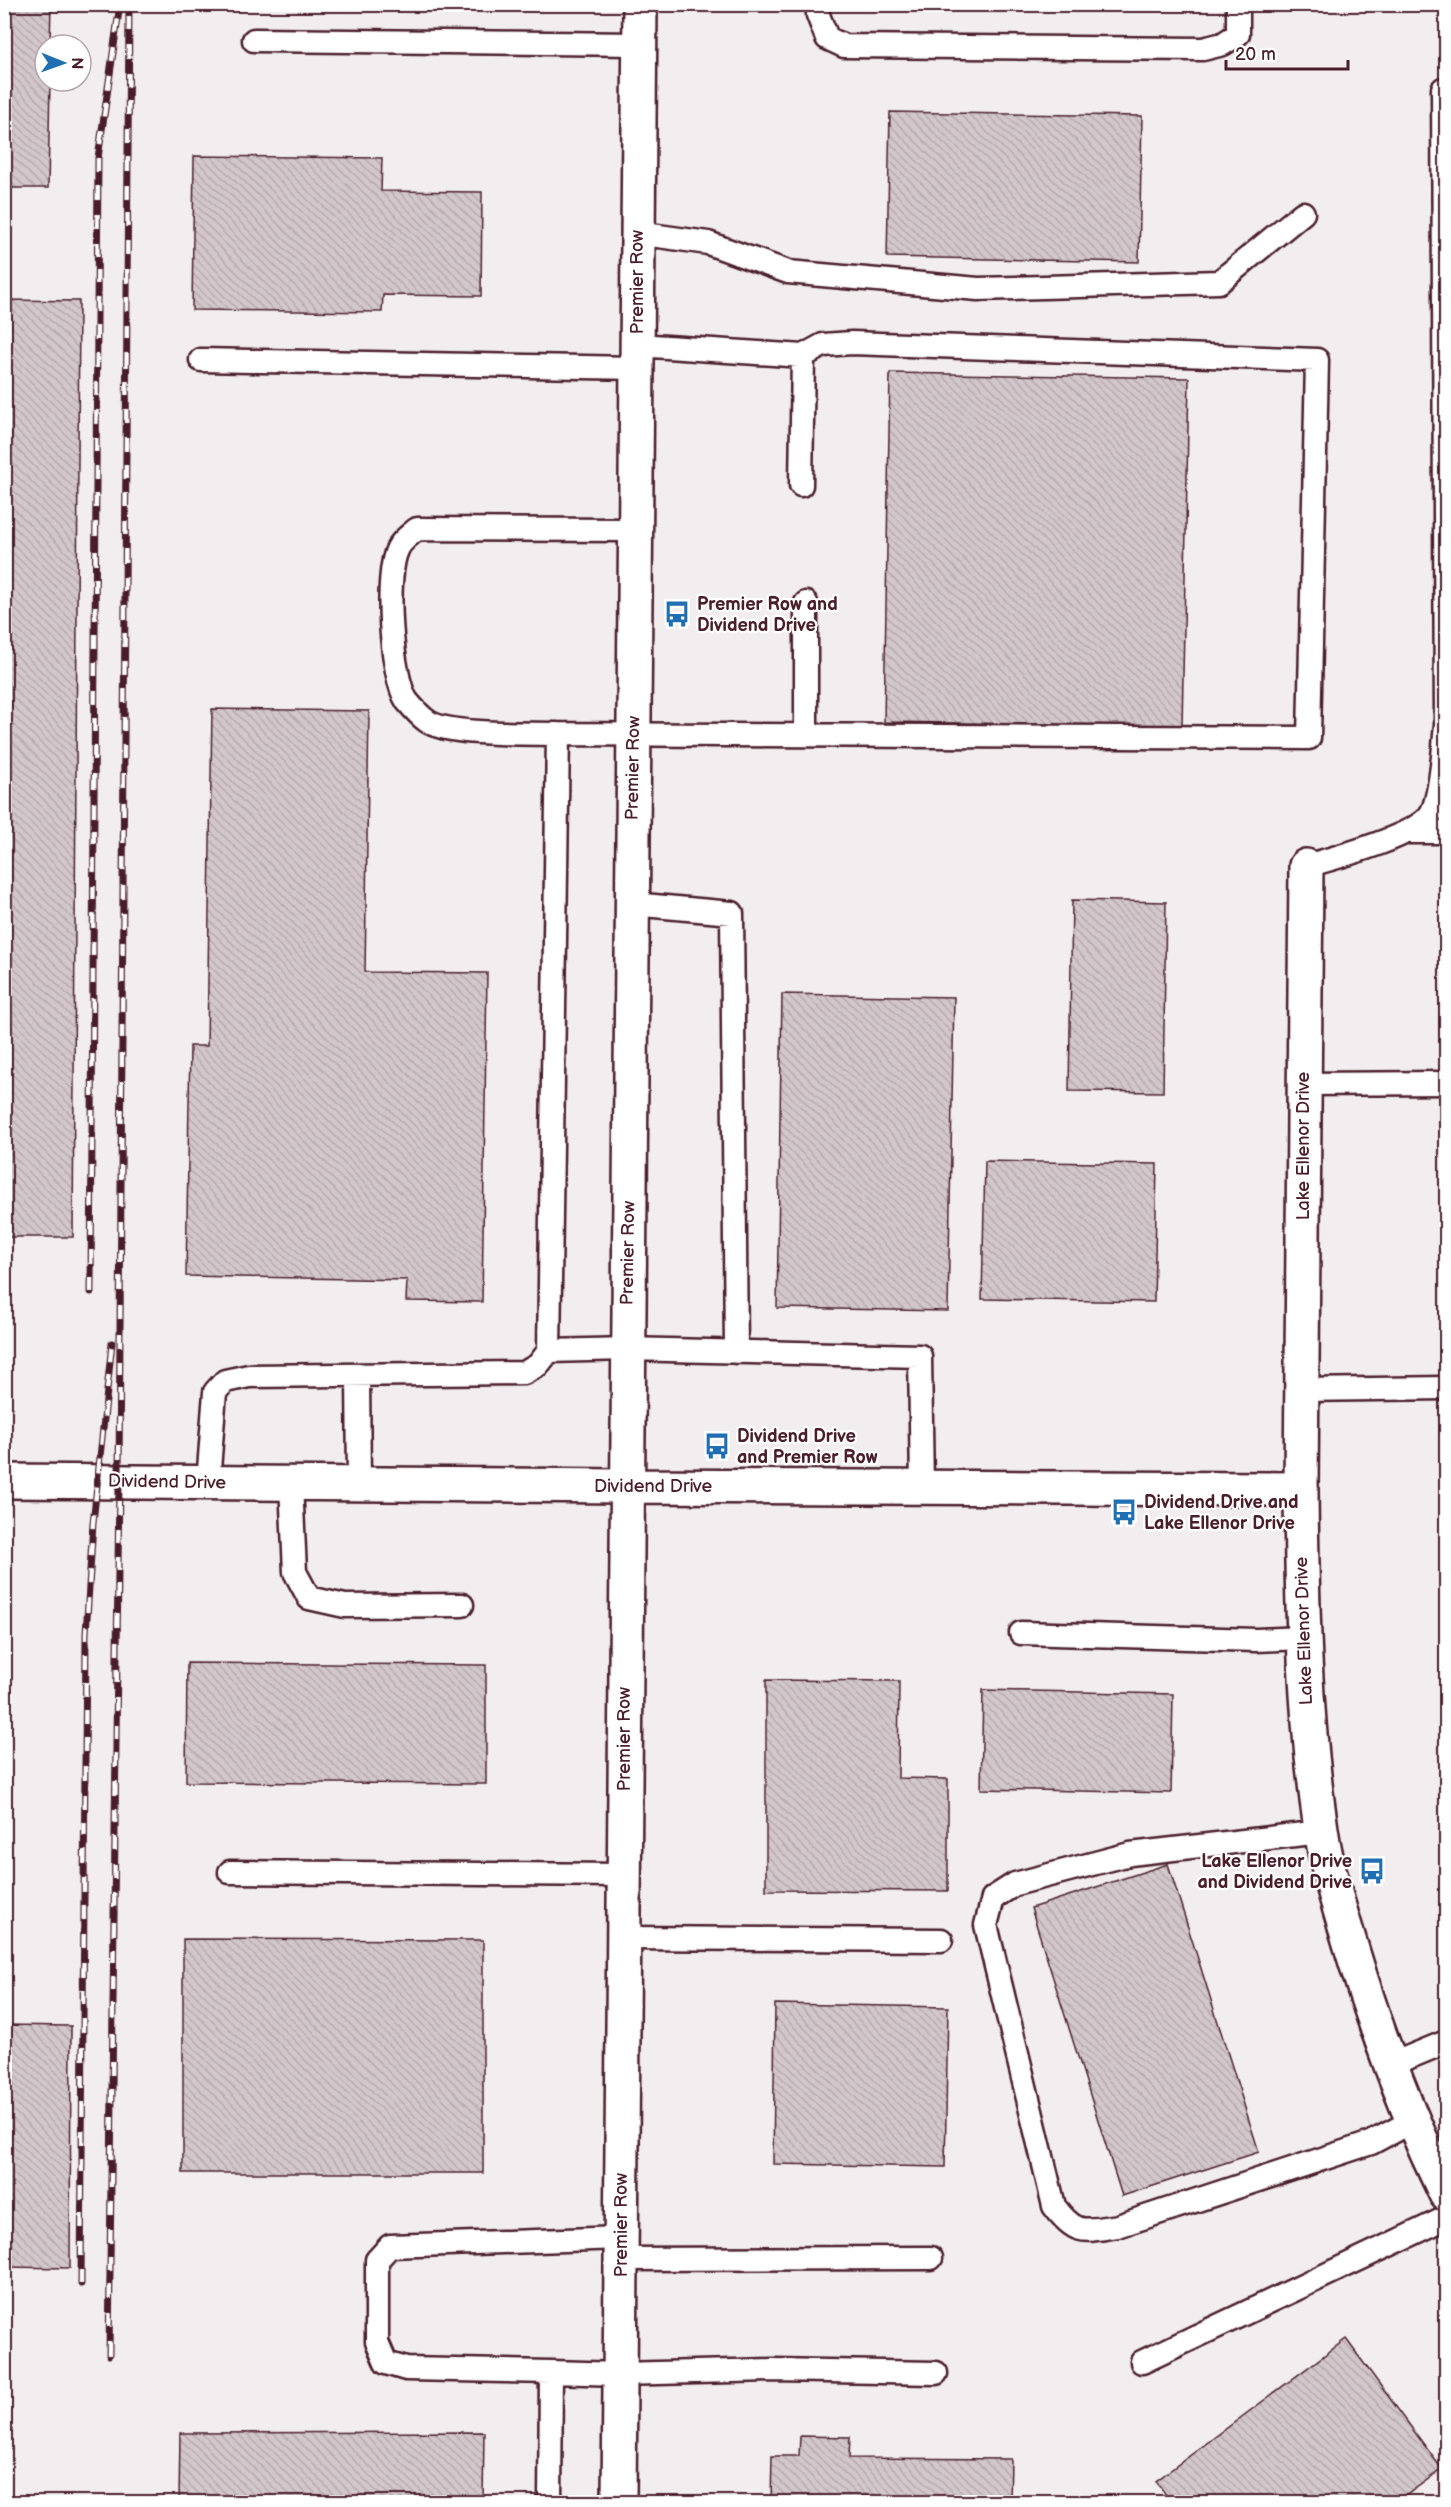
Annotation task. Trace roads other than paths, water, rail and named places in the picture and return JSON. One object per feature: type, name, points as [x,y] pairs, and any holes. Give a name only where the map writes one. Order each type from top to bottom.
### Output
[{"type":"street","name":"Premier Row","points":[[619,2502],[640,4]]},
{"type":"street","name":"Lake Ellenor Drive","points":[[1306,866],[1301,1489],[1302,1638],[1310,1738],[1321,1832],[1342,1916],[1370,2011],[1412,2121],[1446,2194]]},
{"type":"street","name":"Dividend Drive","points":[[4,1481],[1301,1489]]},
{"type":"lane","points":[[818,4],[818,15],[826,38],[844,46],[1203,49],[1223,44],[1238,34],[1238,4]]},
{"type":"lane","points":[[254,40],[640,44]]},
{"type":"lane","points":[[1306,866],[1345,855],[1406,832],[1430,815],[1442,773],[1446,724],[1443,90],[1446,90]]},
{"type":"lane","points":[[637,233],[708,243],[788,272],[990,288],[1219,282],[1303,213]]},
{"type":"lane","points":[[201,360],[803,356],[823,345],[852,343],[1317,360],[1309,738],[633,732],[558,734],[463,730],[428,722],[407,700],[396,668],[390,613],[392,573],[398,548],[417,529],[635,530]]},
{"type":"lane","points":[[801,485],[803,356]]},
{"type":"lane","points":[[806,603],[806,733]]},
{"type":"lane","points":[[208,1483],[215,1392],[225,1381],[249,1376],[524,1373],[538,1365],[549,1351],[558,734]]},
{"type":"lane","points":[[1406,832],[1446,832]]},
{"type":"lane","points":[[632,904],[732,913],[736,1352]]},
{"type":"lane","points":[[1303,1084],[1446,1083]]},
{"type":"lane","points":[[549,1351],[627,1349],[920,1356],[922,1488]]},
{"type":"lane","points":[[358,1374],[359,1484]]},
{"type":"lane","points":[[1302,1390],[1446,1388]]},
{"type":"lane","points":[[291,1484],[295,1572],[309,1598],[345,1606],[462,1605]]},
{"type":"lane","points":[[1021,1633],[1256,1640],[1302,1638]]},
{"type":"lane","points":[[1321,1832],[1130,1854],[1016,1884],[993,1898],[986,1925],[1054,2206],[1068,2225],[1087,2230],[1118,2226],[1371,2143],[1412,2121]]},
{"type":"lane","points":[[230,1872],[623,1875]]},
{"type":"lane","points":[[623,1938],[941,1940]]},
{"type":"lane","points":[[1390,2065],[1446,2042]]},
{"type":"lane","points":[[1142,2362],[1446,2218]]},
{"type":"lane","points":[[930,2258],[621,2249],[390,2246],[377,2260],[377,2342],[386,2363],[406,2368],[620,2374],[773,2370],[936,2373]]},
{"type":"lane","points":[[550,2372],[550,2502]]},
{"type":"railway","points":[[91,1292],[98,158],[120,4]]},
{"type":"railway","points":[[109,2355],[119,1481],[129,4]]},
{"type":"railway","points":[[81,2284],[86,1634],[93,1523],[112,1343]]},
{"type":"place","name":"Premier Row and Dividend Drive","points":[[677,614]]},
{"type":"place","name":"Dividend Drive and Premier Row","points":[[717,1446]]},
{"type":"place","name":"Dividend Drive and Lake Ellenor Drive","points":[[1124,1512]]},
{"type":"place","name":"Lake Ellenor Drive and Dividend Drive","points":[[1372,1871]]}]
